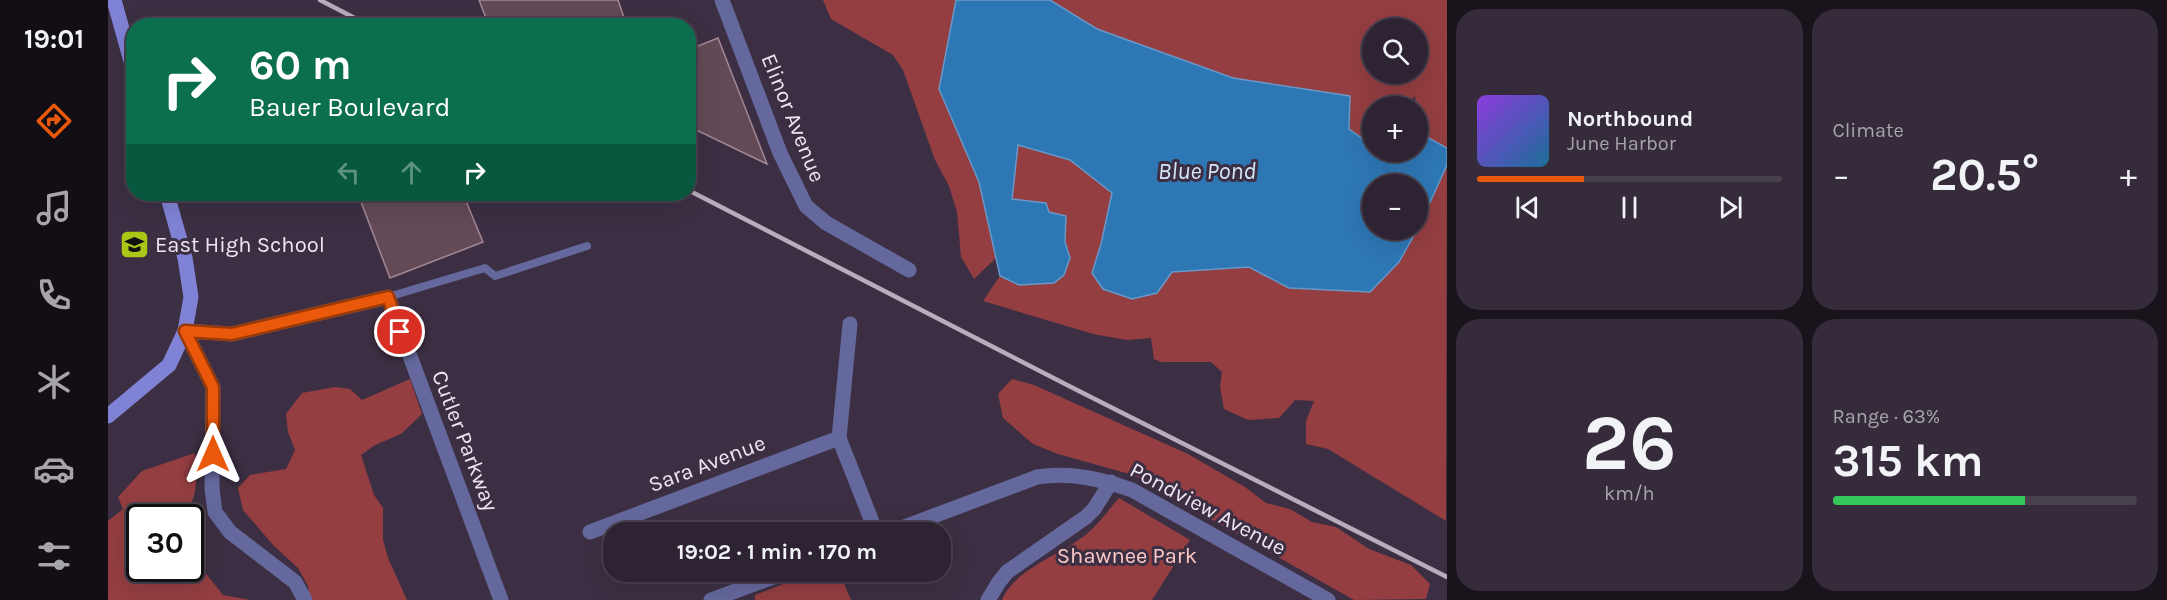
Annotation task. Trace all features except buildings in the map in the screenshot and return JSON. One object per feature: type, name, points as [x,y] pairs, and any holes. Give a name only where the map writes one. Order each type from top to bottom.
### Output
[{"type":"street","points":[[114,0],[126,43]]},
{"type":"street","name":"Elinor Avenue","points":[[722,0],[780,153],[806,206],[826,223],[909,270]]},
{"type":"street","points":[[108,416],[169,365],[185,331],[191,297],[185,258],[169,201]]},
{"type":"street","points":[[185,331],[232,334],[388,297]]},
{"type":"street","name":"Cutler Parkway","points":[[388,297],[501,600]]},
{"type":"street","points":[[850,324],[839,438],[872,522]]},
{"type":"street","points":[[185,331],[213,387],[212,488],[215,512],[230,532],[295,582],[305,600]]},
{"type":"street","name":"Sara Avenue","points":[[590,532],[839,438]]},
{"type":"street","name":"Pondview Avenue","points":[[918,522],[1037,477],[1057,474],[1111,482],[1143,496],[1328,600]]},
{"type":"street","points":[[988,600],[1007,572],[1086,518],[1111,482]]},
{"type":"street","points":[[711,600],[737,596],[766,582]]},
{"type":"lane","points":[[388,297],[485,268],[495,276],[587,246]]},
{"type":"green space","points":[[823,0],[956,0],[939,89],[979,182],[996,258],[974,279],[961,257],[957,212],[949,186],[935,160],[903,70],[893,55],[831,19]]},
{"type":"green space","points":[[1050,0],[1447,0],[1447,148],[1428,138],[1428,96],[1362,96],[1362,138],[1349,129],[1350,96],[1233,78],[1097,29]]},
{"type":"green space","points":[[1018,145],[1070,160],[1112,193],[1092,273],[1157,293],[1172,272],[1249,267],[1289,288],[1370,292],[1399,262],[1411,240],[1428,240],[1428,209],[1447,165],[1446,521],[1328,449],[1306,444],[1306,421],[1314,401],[1295,400],[1279,418],[1248,420],[1224,409],[1220,387],[1222,372],[1211,362],[1161,362],[1154,359],[1151,338],[1127,340],[1093,334],[983,301],[1000,276],[1019,285],[1070,258],[1065,242],[1066,216],[1049,212],[1046,203],[1012,199]]},
{"type":"green space","points":[[410,379],[422,414],[401,434],[375,445],[361,455],[374,495],[383,508],[383,540],[388,558],[407,600],[310,600],[308,586],[298,568],[274,546],[243,510],[238,488],[250,475],[286,469],[295,450],[288,432],[286,414],[302,393],[335,387],[350,389],[362,400]]},
{"type":"green space","points":[[1012,379],[1034,385],[1188,454],[1245,487],[1266,503],[1290,509],[1312,522],[1336,527],[1369,549],[1411,565],[1430,584],[1426,599],[1354,600],[1133,475],[1058,454],[1033,444],[1003,418],[998,394]]},
{"type":"green space","points":[[195,453],[195,489],[190,504],[126,504],[126,582],[204,582],[204,571],[223,595],[250,600],[108,600],[108,521],[123,509],[118,497],[142,471]]},
{"type":"green space","name":"Shawnee Park","points":[[1119,498],[1190,540],[1152,600],[1002,600],[1018,579],[1029,570],[1081,539]]},
{"type":"green space","points":[[789,582],[843,582],[851,600],[755,600],[755,595]]},
{"type":"water","name":"Blue Pond","points":[[956,0],[1050,0],[1097,29],[1233,78],[1350,96],[1349,129],[1362,138],[1362,162],[1428,162],[1428,138],[1447,148],[1447,165],[1428,207],[1428,174],[1362,174],[1362,240],[1411,240],[1399,262],[1370,292],[1289,288],[1249,267],[1172,272],[1157,293],[1132,299],[1103,289],[1092,273],[1112,193],[1070,160],[1018,145],[1012,199],[1046,203],[1049,212],[1066,216],[1065,242],[1070,258],[1064,275],[1054,283],[1019,285],[1000,276],[979,182],[939,89]]},
{"type":"railway","points":[[320,0],[355,18]]},
{"type":"railway","points":[[696,194],[1447,577]]},
{"type":"place","name":"East High School","points":[[134,245]]},
{"type":"route","points":[[213,454],[213,387],[185,331],[232,334],[388,297],[400,332]]}]
